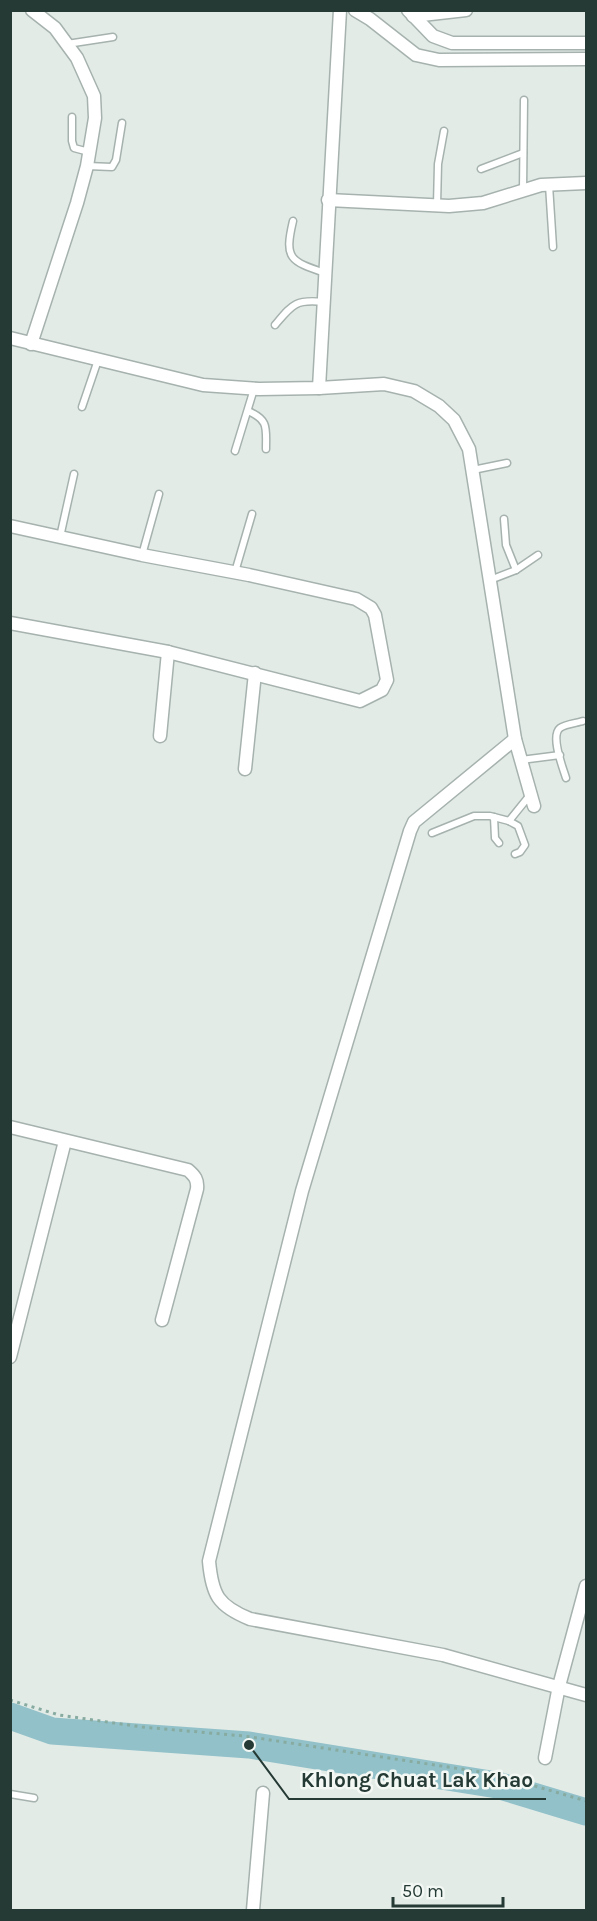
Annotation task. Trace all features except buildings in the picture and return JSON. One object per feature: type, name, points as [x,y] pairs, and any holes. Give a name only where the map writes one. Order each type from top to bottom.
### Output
[{"type":"street","points":[[31,344],[87,166],[96,118],[94,96],[77,58],[56,28],[33,10]]},
{"type":"street","points":[[319,388],[340,10]]},
{"type":"street","points":[[355,10],[416,55],[439,60],[586,59]]},
{"type":"street","points":[[411,13],[466,10]]},
{"type":"street","points":[[411,13],[433,36],[452,43],[586,43]]},
{"type":"street","points":[[328,200],[437,206],[483,203],[523,190],[549,185],[586,183]]},
{"type":"street","points":[[10,338],[203,385],[254,389],[384,384],[414,391],[439,406],[454,420],[469,449],[515,739],[532,800]]},
{"type":"street","points":[[10,526],[350,597],[367,605],[375,615],[387,680],[382,690],[360,701],[168,652],[10,623]]},
{"type":"street","points":[[160,736],[168,652]]},
{"type":"street","points":[[244,769],[255,673]]},
{"type":"street","points":[[515,739],[414,822],[410,831],[302,1191],[209,1561],[211,1580],[218,1598],[229,1610],[250,1619],[443,1655],[586,1695]]},
{"type":"street","points":[[10,1127],[188,1170],[195,1177],[198,1182],[197,1189],[162,1320]]},
{"type":"street","points":[[10,1357],[65,1141]]},
{"type":"street","points":[[545,1758],[559,1686],[586,1586]]},
{"type":"street","points":[[253,1911],[263,1792]]},
{"type":"lane","points":[[67,44],[113,37]]},
{"type":"lane","points":[[523,190],[524,100]]},
{"type":"lane","points":[[72,117],[74,148],[90,152]]},
{"type":"lane","points":[[87,166],[112,167],[116,160],[122,123]]},
{"type":"lane","points":[[437,206],[438,164],[444,131]]},
{"type":"lane","points":[[481,169],[523,153]]},
{"type":"lane","points":[[549,185],[553,247]]},
{"type":"lane","points":[[293,221],[288,240],[292,257],[299,264],[324,273]]},
{"type":"lane","points":[[275,326],[291,306],[308,300],[323,302]]},
{"type":"lane","points":[[81,407],[98,360]]},
{"type":"lane","points":[[235,451],[254,389]]},
{"type":"lane","points":[[248,411],[258,415],[266,425],[266,449]]},
{"type":"lane","points":[[472,470],[507,463]]},
{"type":"lane","points":[[60,537],[74,474]]},
{"type":"lane","points":[[142,555],[159,494]]},
{"type":"lane","points":[[235,572],[252,514]]},
{"type":"lane","points":[[504,519],[506,545],[516,570]]},
{"type":"lane","points":[[490,580],[516,570],[538,555]]},
{"type":"lane","points":[[566,778],[556,740],[558,732],[561,727],[583,721]]},
{"type":"lane","points":[[521,760],[560,755]]},
{"type":"lane","points":[[510,821],[532,800]]},
{"type":"lane","points":[[432,832],[474,816],[510,821],[518,826],[525,845],[520,852],[515,854]]},
{"type":"lane","points":[[494,817],[495,838],[499,843]]},
{"type":"lane","points":[[10,1794],[34,1798]]},
{"type":"path","points":[[10,1700],[59,1715],[142,1727],[244,1736],[494,1774],[586,1801]]},
{"type":"waterway","points":[[10,1716],[52,1731],[249,1745],[497,1785],[586,1812]]},
{"type":"place","name":"Khlong Chuat Lak Khao","points":[[249,1745]]}]
